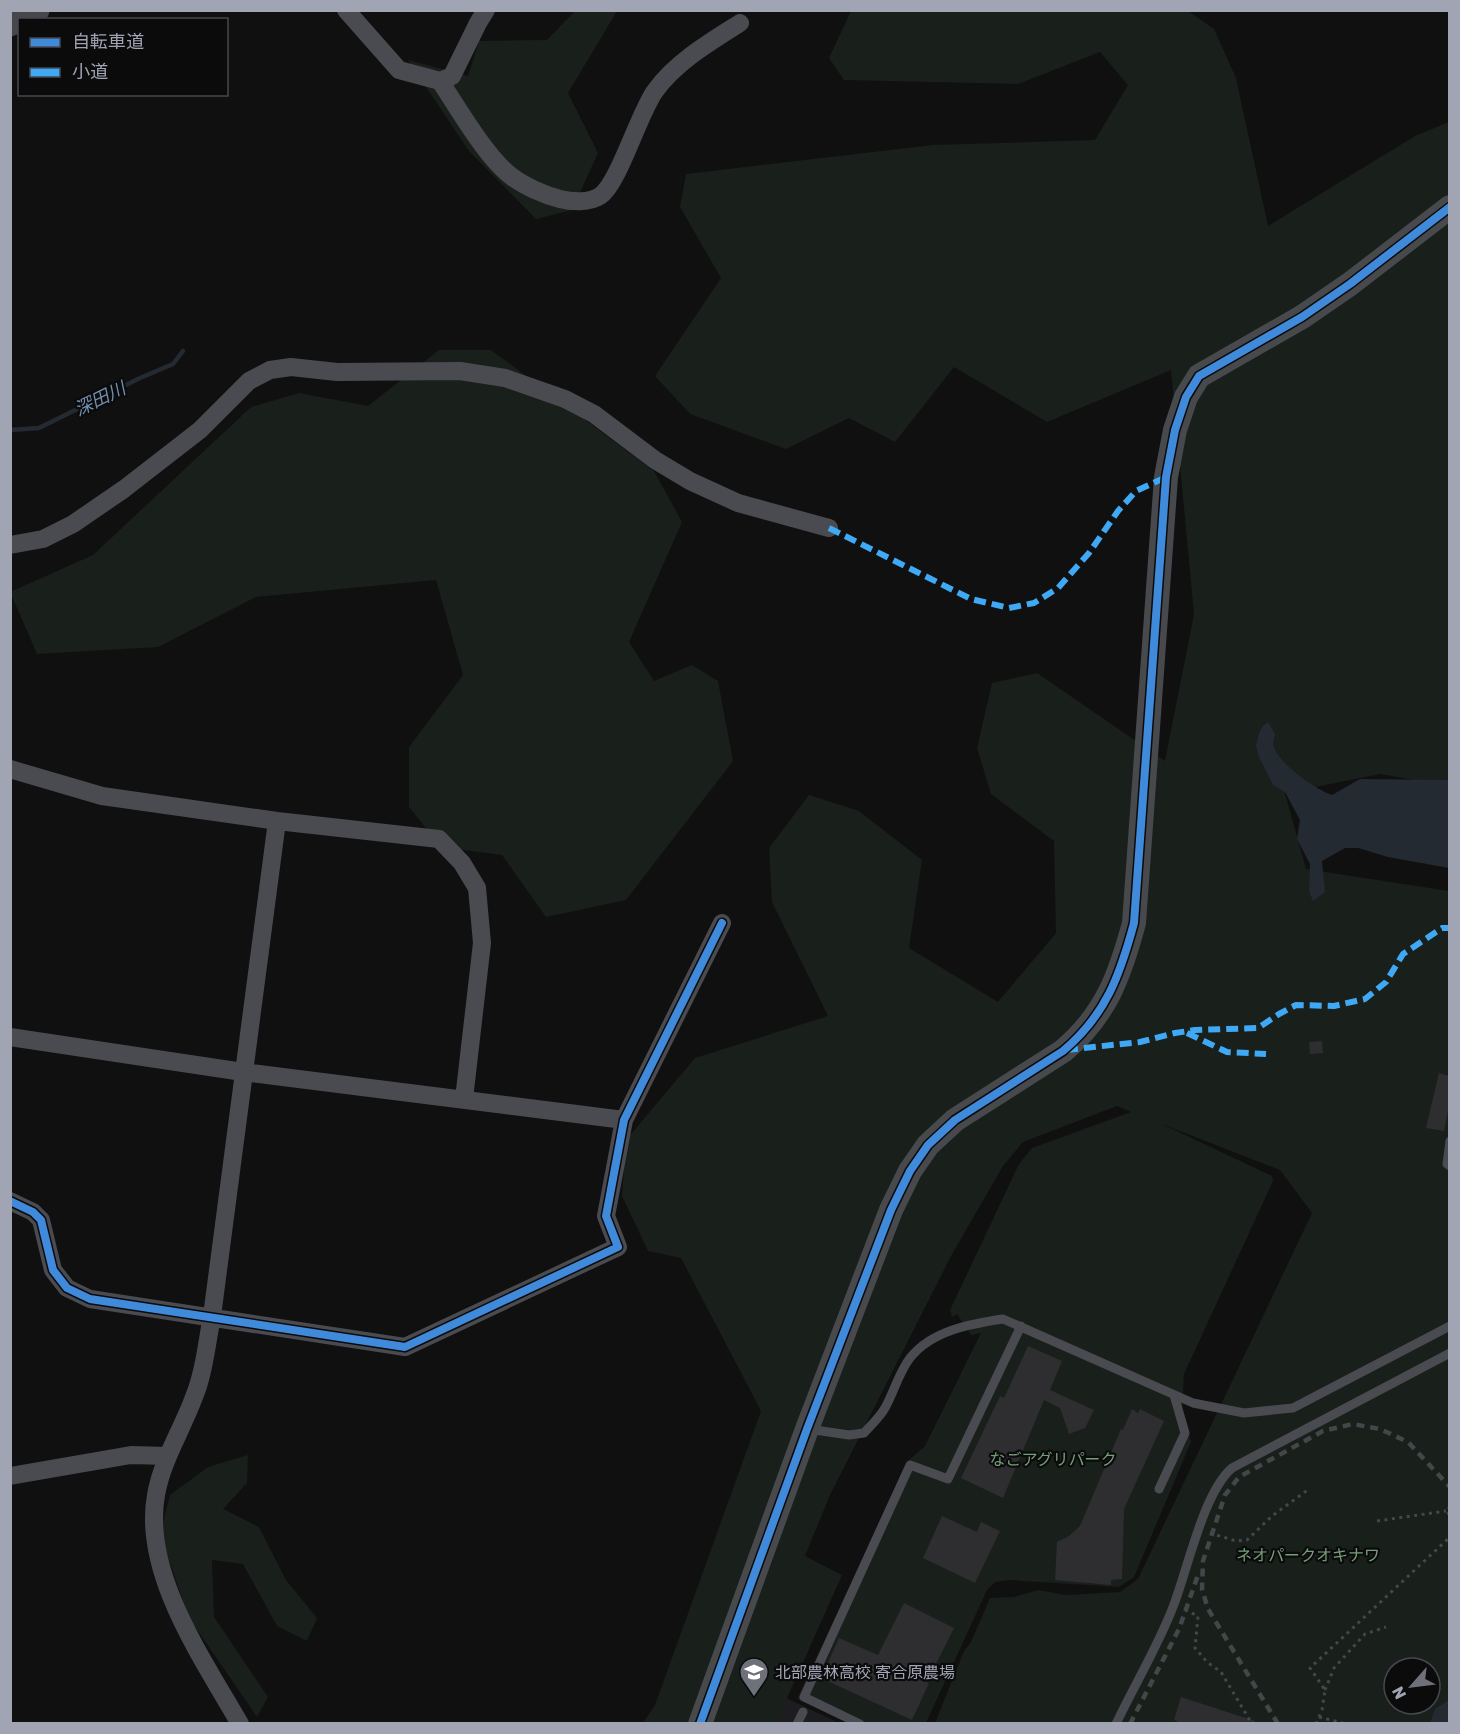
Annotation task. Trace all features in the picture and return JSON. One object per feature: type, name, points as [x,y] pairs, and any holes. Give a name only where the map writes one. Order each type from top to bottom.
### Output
[{"type":"main road","points":[[20,18],[36,10]]},
{"type":"street","points":[[346,10],[399,70],[440,81],[452,76],[477,23],[486,10]]},
{"type":"street","points":[[440,81],[495,162],[512,177],[551,197],[575,203],[600,196],[614,177],[643,110],[655,90],[678,66],[740,23]]},
{"type":"street","points":[[700,1724],[807,1429],[891,1210],[910,1171],[928,1145],[955,1120],[1078,1039],[1110,994],[1124,961],[1134,923],[1166,477],[1174,430],[1186,397],[1198,376],[1302,317],[1350,284],[1449,207]]},
{"type":"street","points":[[10,544],[43,539],[73,524],[124,489],[200,430],[249,381],[270,370],[291,368],[337,372],[460,371],[505,378],[565,399],[594,414],[690,481],[738,503],[829,528]]},
{"type":"street","points":[[10,769],[102,796],[277,821],[439,839],[462,863],[477,888],[482,943],[464,1099]]},
{"type":"street","points":[[240,1724],[174,1601],[159,1561],[154,1533],[156,1496],[168,1456],[195,1395],[212,1316],[277,821]]},
{"type":"street","points":[[10,1201],[33,1212],[40,1220],[53,1270],[67,1288],[90,1299],[405,1347],[618,1247],[606,1216],[624,1120],[722,923]]},
{"type":"street","points":[[10,1037],[243,1072],[624,1120]]},
{"type":"street","points":[[10,1476],[131,1455],[168,1456]]},
{"type":"lane","points":[[1449,1141],[1447,1164],[1449,1166]]},
{"type":"lane","points":[[807,1429],[849,1435],[864,1433],[884,1410],[909,1359],[925,1343],[949,1331],[973,1323],[1003,1319],[1193,1403],[1244,1413],[1293,1408],[1449,1326]]},
{"type":"lane","points":[[860,1724],[804,1698],[910,1465],[948,1479],[1021,1326]]},
{"type":"lane","points":[[1116,1724],[1173,1609],[1212,1494],[1223,1475],[1232,1468],[1449,1353]]},
{"type":"lane","points":[[1159,1489],[1185,1433],[1174,1395]]},
{"type":"lane","points":[[798,1724],[803,1712]]},
{"type":"path","points":[[1200,1530],[1236,1541],[1247,1540],[1272,1516],[1309,1489]]},
{"type":"path","points":[[1377,1521],[1446,1511],[1449,1507]]},
{"type":"path","points":[[1446,1511],[1449,1515]]},
{"type":"path","points":[[1325,1690],[1310,1668],[1449,1538]]},
{"type":"path","points":[[1173,1609],[1186,1610],[1198,1616],[1195,1648],[1207,1662],[1221,1672],[1252,1724]]},
{"type":"path","points":[[1316,1724],[1325,1690],[1334,1668],[1365,1634],[1386,1627]]},
{"type":"path","points":[[1319,1717],[1346,1724]]},
{"type":"shaded area","points":[[1268,722],[1275,734],[1273,744],[1276,751],[1289,767],[1316,787],[1332,795],[1360,779],[1449,780],[1449,868],[1388,857],[1358,848],[1345,848],[1322,861],[1325,892],[1313,901],[1309,891],[1310,864],[1297,839],[1300,820],[1285,792],[1273,785],[1256,746],[1259,733]]},
{"type":"shaded area","name":"北部農林高校 寄合原農場","points":[[731,1672],[839,1723],[714,1724]]},
{"type":"shaded area","points":[[1449,1700],[1449,1723],[1430,1723],[1432,1716],[1442,1716],[1442,1704]]},
{"type":"green space","points":[[575,11],[617,11],[568,93],[598,153],[572,210],[536,219],[469,151],[408,60],[468,76],[479,41],[547,40]]},
{"type":"green space","points":[[851,11],[1188,11],[1214,29],[1236,78],[1268,226],[1415,136],[1449,122],[1449,786],[1380,774],[1285,793],[1306,869],[1449,891],[1449,1723],[935,1723],[964,1651],[971,1642],[990,1598],[1014,1597],[1038,1590],[1065,1595],[1120,1592],[1138,1579],[1312,1213],[1280,1170],[1162,1124],[1272,1176],[1273,1181],[1184,1374],[1182,1411],[1191,1442],[1134,1577],[1119,1587],[1010,1580],[995,1582],[987,1590],[926,1723],[851,1723],[797,1699],[908,1461],[925,1446],[981,1333],[971,1335],[957,1314],[952,1317],[950,1310],[1019,1164],[1032,1148],[1131,1112],[1117,1106],[1023,1142],[1003,1166],[951,1256],[830,1495],[805,1556],[842,1575],[776,1723],[643,1723],[655,1705],[761,1411],[681,1258],[648,1251],[622,1196],[626,1140],[695,1058],[828,1016],[772,902],[769,848],[809,795],[859,811],[922,860],[909,948],[998,1002],[1056,933],[1054,841],[991,794],[977,748],[992,683],[1037,673],[1165,761],[1194,614],[1171,370],[1047,422],[954,367],[895,442],[849,418],[786,449],[690,414],[655,376],[721,278],[680,207],[686,174],[933,145],[1095,140],[1128,85],[1100,52],[1018,84],[844,80],[829,58]]},
{"type":"green space","points":[[439,350],[491,350],[654,471],[682,522],[629,642],[654,681],[692,665],[718,681],[733,761],[626,900],[546,917],[502,855],[441,847],[409,807],[409,747],[463,675],[436,580],[256,597],[158,647],[37,654],[10,592],[93,555],[251,407],[299,393],[368,406]]},
{"type":"green space","points":[[248,1455],[247,1483],[223,1509],[259,1527],[286,1580],[317,1618],[307,1641],[277,1626],[243,1564],[212,1560],[214,1617],[268,1697],[257,1717],[189,1618],[160,1534],[170,1495],[208,1467]]},
{"type":"building","points":[[1322,1041],[1323,1053],[1310,1054],[1309,1042]]},
{"type":"building","points":[[1439,1073],[1449,1076],[1449,1106],[1444,1131],[1426,1128]]},
{"type":"building","points":[[1028,1346],[1062,1361],[1050,1390],[1094,1410],[1085,1428],[1069,1434],[1060,1408],[1044,1400],[1003,1498],[961,1478],[1000,1396],[1004,1398]]},
{"type":"building","points":[[1132,1409],[1138,1413],[1140,1409],[1164,1421],[1124,1509],[1122,1579],[1111,1580],[1111,1585],[1055,1580],[1057,1542],[1069,1536],[1080,1526],[1121,1429],[1123,1430]]},
{"type":"building","points":[[942,1516],[977,1532],[981,1522],[1000,1531],[975,1583],[923,1558]]},
{"type":"building","points":[[904,1603],[954,1628],[927,1682],[929,1683],[912,1720],[821,1678],[839,1638],[878,1655]]},
{"type":"building","points":[[1181,1697],[1255,1721],[1254,1724],[1183,1724],[1174,1720]]},
{"type":"waterway","name":"深田川","points":[[10,430],[39,428],[173,364],[183,351]]},
{"type":"railway","points":[[1278,1724],[1208,1609],[1202,1589],[1203,1561],[1225,1495],[1239,1477],[1323,1431],[1353,1424],[1380,1429],[1408,1442],[1450,1487]]},
{"type":"railway","points":[[1130,1724],[1179,1629],[1198,1575]]},
{"type":"marked path","points":[[829,528],[971,599],[1009,608],[1034,603],[1058,588],[1089,553],[1118,511],[1136,491],[1166,477]]},
{"type":"marked path","points":[[1066,1050],[1140,1042],[1195,1030],[1258,1028],[1296,1005],[1334,1006],[1365,999],[1386,982],[1403,954],[1442,928],[1450,928]]},
{"type":"marked path","points":[[1187,1033],[1227,1052],[1266,1054]]},
{"type":"cycle path","points":[[700,1724],[807,1429],[891,1210],[910,1171],[928,1145],[955,1120],[1063,1051],[1078,1037],[1101,1008],[1117,977],[1134,923],[1166,477],[1175,430],[1186,397],[1199,376],[1302,317],[1350,284],[1450,207]]},
{"type":"cycle path","points":[[10,1201],[33,1212],[41,1220],[53,1270],[67,1288],[90,1299],[405,1347],[618,1247],[606,1216],[624,1120],[722,923]]},
{"type":"place","name":"北部農林高校 寄合原農場","points":[[754,1698]]},
{"type":"park label","name":"なごアグリパーク","points":[[1053,1459]]},
{"type":"park label","name":"ネオパークオキナワ","points":[[1308,1555]]}]
